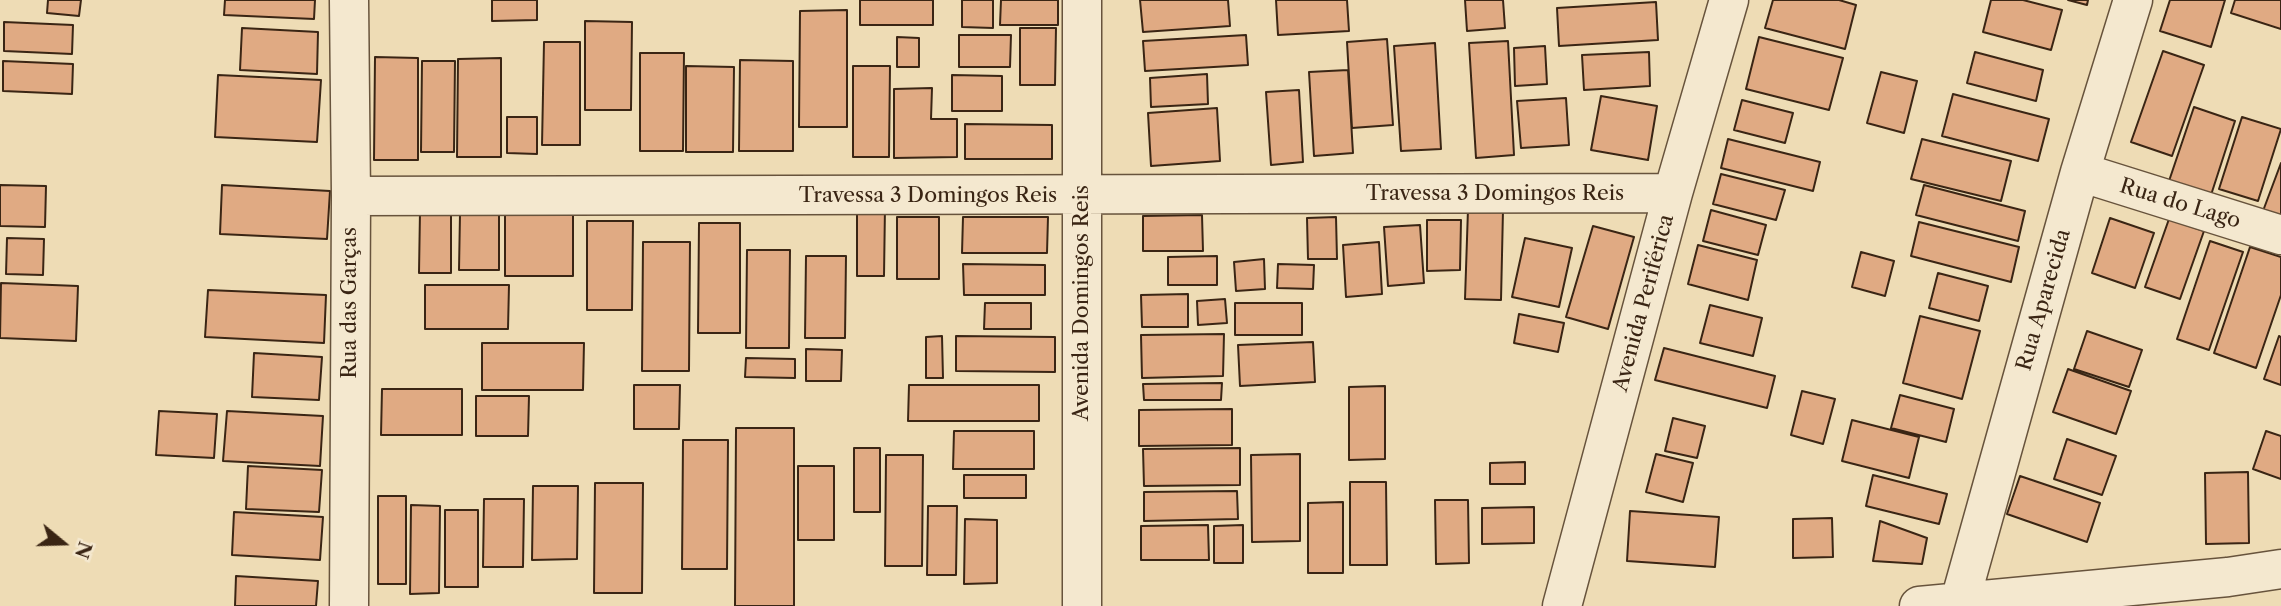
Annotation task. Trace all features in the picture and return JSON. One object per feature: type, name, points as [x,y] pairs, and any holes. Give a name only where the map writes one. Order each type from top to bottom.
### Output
[{"type":"street","name":"Rua das Garças","points":[[349,0],[349,606]]},
{"type":"street","name":"Avenida Domingos Reis","points":[[1082,0],[1082,606]]},
{"type":"street","name":"Avenida Periférica","points":[[1562,606],[1673,193],[1729,0]]},
{"type":"street","name":"Rua Aparecida","points":[[1960,601],[2080,172],[2133,0]]},
{"type":"street","name":"Rua do Lago","points":[[2080,172],[2281,235]]},
{"type":"street","name":"Travessa 3 Domingos Reis","points":[[351,196],[1673,193]]},
{"type":"street","points":[[1919,606],[2228,578],[2281,569]]},
{"type":"building","points":[[48,0],[81,0],[79,16],[47,13]]},
{"type":"building","points":[[225,0],[315,0],[314,19],[224,15]]},
{"type":"building","points":[[492,0],[537,0],[537,20],[492,21]]},
{"type":"building","points":[[860,0],[933,0],[933,25],[860,25]]},
{"type":"building","points":[[962,0],[993,0],[993,28],[962,27]]},
{"type":"building","points":[[1001,0],[1058,0],[1058,25],[1000,25]]},
{"type":"building","points":[[1140,0],[1228,0],[1230,26],[1143,32]]},
{"type":"building","points":[[1276,0],[1347,0],[1349,31],[1278,35]]},
{"type":"building","points":[[1465,0],[1503,0],[1505,28],[1467,31]]},
{"type":"building","points":[[1773,0],[1839,0],[1856,5],[1845,49],[1765,28]]},
{"type":"building","points":[[1991,0],[2023,0],[2062,10],[2051,50],[1983,32]]},
{"type":"building","points":[[2068,0],[2088,0],[2087,5]]},
{"type":"building","points":[[2170,0],[2225,0],[2211,47],[2160,31]]},
{"type":"building","points":[[2235,0],[2281,0],[2281,29],[2231,13]]},
{"type":"building","points":[[1656,2],[1658,40],[1559,46],[1557,8]]},
{"type":"building","points":[[847,10],[847,127],[799,127],[800,11]]},
{"type":"building","points":[[585,21],[632,22],[631,110],[585,110]]},
{"type":"building","points":[[4,22],[73,25],[72,54],[4,51]]},
{"type":"building","points":[[242,28],[318,32],[317,74],[240,70]]},
{"type":"building","points":[[1020,28],[1056,28],[1055,85],[1020,85]]},
{"type":"building","points":[[959,35],[1011,35],[1010,67],[959,67]]},
{"type":"building","points":[[1246,35],[1248,65],[1145,71],[1143,41]]},
{"type":"building","points":[[897,37],[919,38],[919,67],[897,67]]},
{"type":"building","points":[[1759,37],[1843,58],[1829,110],[1746,89]]},
{"type":"building","points":[[1387,39],[1393,125],[1352,128],[1347,42]]},
{"type":"building","points":[[1508,41],[1514,155],[1476,158],[1469,43]]},
{"type":"building","points":[[544,42],[580,42],[580,145],[542,145]]},
{"type":"building","points":[[1435,43],[1441,149],[1401,151],[1394,46]]},
{"type":"building","points":[[1545,46],[1547,84],[1515,86],[1514,48]]},
{"type":"building","points":[[2163,51],[2204,65],[2172,156],[2131,142]]},
{"type":"building","points":[[1649,52],[1650,86],[1584,90],[1582,55]]},
{"type":"building","points":[[1975,52],[2043,70],[2036,101],[1967,83]]},
{"type":"building","points":[[640,53],[684,53],[683,151],[640,151]]},
{"type":"building","points":[[375,57],[418,58],[418,160],[374,160]]},
{"type":"building","points":[[501,58],[501,157],[457,157],[458,59]]},
{"type":"building","points":[[740,60],[793,61],[793,151],[739,151]]},
{"type":"building","points":[[3,61],[73,64],[72,94],[3,91]]},
{"type":"building","points":[[422,61],[455,61],[454,152],[421,152]]},
{"type":"building","points":[[686,66],[734,67],[733,152],[686,152]]},
{"type":"building","points":[[853,66],[890,66],[889,157],[853,157]]},
{"type":"building","points":[[1348,70],[1353,153],[1314,156],[1309,72]]},
{"type":"building","points":[[1881,72],[1917,81],[1904,133],[1867,123]]},
{"type":"building","points":[[1207,74],[1208,104],[1151,107],[1150,78]]},
{"type":"building","points":[[218,75],[321,80],[317,142],[215,137]]},
{"type":"building","points":[[952,75],[1002,76],[1002,111],[952,111]]},
{"type":"building","points":[[932,88],[931,119],[957,119],[957,157],[894,158],[894,89]]},
{"type":"building","points":[[1299,90],[1303,162],[1271,165],[1266,92]]},
{"type":"building","points":[[1953,94],[2049,119],[2038,161],[1942,136]]},
{"type":"building","points":[[1601,96],[1657,106],[1648,160],[1591,150]]},
{"type":"building","points":[[1566,98],[1569,145],[1521,148],[1517,101]]},
{"type":"building","points":[[1742,100],[1793,113],[1785,143],[1734,130]]},
{"type":"building","points":[[2194,107],[2235,121],[2211,195],[2169,181]]},
{"type":"building","points":[[1217,108],[1220,161],[1151,166],[1148,113]]},
{"type":"building","points":[[507,117],[537,117],[537,154],[507,153]]},
{"type":"building","points":[[2242,117],[2281,129],[2258,201],[2219,189]]},
{"type":"building","points":[[965,124],[1052,125],[1052,159],[965,159]]},
{"type":"building","points":[[1728,139],[1820,162],[1813,191],[1721,168]]},
{"type":"building","points":[[1922,139],[2011,161],[2001,201],[1911,179]]},
{"type":"building","points":[[2281,163],[2281,217],[2263,211]]},
{"type":"building","points":[[1721,174],[1785,190],[1776,220],[1713,204]]},
{"type":"building","points":[[0,185],[46,186],[45,227],[0,226]]},
{"type":"building","points":[[222,185],[330,191],[327,239],[220,234]]},
{"type":"building","points":[[1924,185],[2025,211],[2018,241],[1916,215]]},
{"type":"building","points":[[857,206],[885,206],[884,276],[857,276]]},
{"type":"building","points":[[1468,209],[1503,210],[1501,300],[1465,299]]},
{"type":"building","points":[[451,210],[451,273],[419,273],[420,211]]},
{"type":"building","points":[[1711,210],[1766,225],[1758,255],[1703,241]]},
{"type":"building","points":[[460,214],[499,214],[499,270],[459,270]]},
{"type":"building","points":[[505,215],[573,215],[573,276],[505,276]]},
{"type":"building","points":[[1202,215],[1203,251],[1143,251],[1143,216]]},
{"type":"building","points":[[897,217],[939,217],[939,279],[897,279]]},
{"type":"building","points":[[963,217],[1048,217],[1047,253],[962,253]]},
{"type":"building","points":[[1336,217],[1337,259],[1308,259],[1307,218]]},
{"type":"building","points":[[2110,218],[2154,233],[2135,288],[2092,273]]},
{"type":"building","points":[[2169,219],[2204,231],[2180,299],[2145,287]]},
{"type":"building","points":[[1427,220],[1461,220],[1460,270],[1427,271]]},
{"type":"building","points":[[587,221],[633,221],[632,310],[587,310]]},
{"type":"building","points":[[1919,222],[2019,247],[2011,282],[1911,256]]},
{"type":"building","points":[[699,223],[740,223],[740,333],[698,333]]},
{"type":"building","points":[[1420,225],[1424,283],[1388,286],[1384,227]]},
{"type":"building","points":[[1593,226],[1634,237],[1608,329],[1566,317]]},
{"type":"building","points":[[7,238],[44,239],[43,275],[6,274]]},
{"type":"building","points":[[1525,238],[1572,248],[1559,307],[1512,297]]},
{"type":"building","points":[[2210,241],[2243,252],[2209,350],[2177,339]]},
{"type":"building","points":[[643,242],[690,242],[689,371],[642,371]]},
{"type":"building","points":[[1379,242],[1382,294],[1346,297],[1343,245]]},
{"type":"building","points":[[1698,245],[1757,260],[1748,300],[1688,284]]},
{"type":"building","points":[[2250,247],[2281,257],[2281,295],[2256,368],[2214,353]]},
{"type":"building","points":[[747,250],[790,250],[789,348],[746,348]]},
{"type":"building","points":[[1861,252],[1894,261],[1885,296],[1852,287]]},
{"type":"building","points":[[806,256],[846,256],[845,338],[805,338]]},
{"type":"building","points":[[1217,256],[1217,285],[1168,285],[1168,257]]},
{"type":"building","points":[[1264,259],[1265,289],[1236,291],[1234,262]]},
{"type":"building","points":[[963,264],[1045,265],[1045,295],[964,295]]},
{"type":"building","points":[[1278,264],[1314,265],[1313,289],[1277,288]]},
{"type":"building","points":[[1938,273],[1988,286],[1979,321],[1929,308]]},
{"type":"building","points":[[1,283],[78,286],[76,341],[0,338]]},
{"type":"building","points":[[425,285],[509,285],[508,329],[425,329]]},
{"type":"building","points":[[208,290],[326,295],[324,343],[205,337]]},
{"type":"building","points":[[1188,294],[1188,327],[1142,327],[1141,295]]},
{"type":"building","points":[[1225,299],[1227,323],[1198,325],[1197,301]]},
{"type":"building","points":[[985,303],[1031,303],[1031,329],[984,329]]},
{"type":"building","points":[[1235,303],[1302,303],[1302,335],[1235,335]]},
{"type":"building","points":[[1710,305],[1762,318],[1753,356],[1700,343]]},
{"type":"building","points":[[1519,314],[1564,323],[1558,352],[1514,343]]},
{"type":"building","points":[[1920,316],[1980,331],[1962,399],[1903,383]]},
{"type":"building","points":[[2087,331],[2142,350],[2129,387],[2074,369]]},
{"type":"building","points":[[1224,334],[1223,376],[1142,378],[1141,335]]},
{"type":"building","points":[[942,336],[943,378],[926,378],[926,337]]},
{"type":"building","points":[[956,336],[1055,337],[1055,372],[956,371]]},
{"type":"building","points":[[2279,336],[2281,337],[2281,385],[2264,379]]},
{"type":"building","points":[[1313,342],[1315,382],[1240,386],[1238,345]]},
{"type":"building","points":[[482,343],[584,343],[583,390],[482,390]]},
{"type":"building","points":[[1664,348],[1775,376],[1767,408],[1655,380]]},
{"type":"building","points":[[806,349],[842,350],[841,381],[806,381]]},
{"type":"building","points":[[254,353],[322,357],[319,400],[252,397]]},
{"type":"building","points":[[746,358],[795,359],[795,378],[745,377]]},
{"type":"building","points":[[2068,369],[2131,391],[2116,434],[2053,412]]},
{"type":"building","points":[[1222,383],[1221,400],[1144,400],[1143,384]]},
{"type":"building","points":[[634,385],[680,385],[679,429],[634,429]]},
{"type":"building","points":[[909,385],[1039,385],[1039,421],[908,421]]},
{"type":"building","points":[[1385,386],[1385,459],[1349,460],[1349,387]]},
{"type":"building","points":[[382,389],[462,389],[462,435],[381,435]]},
{"type":"building","points":[[1802,391],[1835,399],[1823,444],[1791,435]]},
{"type":"building","points":[[1900,395],[1954,409],[1946,442],[1891,428]]},
{"type":"building","points":[[476,396],[529,396],[528,436],[476,436]]},
{"type":"building","points":[[1232,409],[1232,445],[1139,446],[1139,410]]},
{"type":"building","points":[[159,411],[217,414],[214,458],[156,455]]},
{"type":"building","points":[[227,411],[323,416],[320,466],[223,461]]},
{"type":"building","points":[[1673,418],[1705,426],[1697,458],[1665,451]]},
{"type":"building","points":[[1852,420],[1919,437],[1909,478],[1842,461]]},
{"type":"building","points":[[736,428],[794,428],[794,606],[735,606]]},
{"type":"building","points":[[954,431],[1034,431],[1034,469],[953,469]]},
{"type":"building","points":[[2266,431],[2281,436],[2281,479],[2253,469]]},
{"type":"building","points":[[2067,439],[2116,456],[2102,495],[2054,479]]},
{"type":"building","points":[[683,440],[728,440],[727,569],[682,569]]},
{"type":"building","points":[[854,448],[880,448],[880,512],[854,512]]},
{"type":"building","points":[[1240,448],[1240,485],[1144,486],[1143,449]]},
{"type":"building","points":[[1300,454],[1300,541],[1252,542],[1251,455]]},
{"type":"building","points":[[1656,454],[1693,463],[1683,502],[1646,492]]},
{"type":"building","points":[[886,455],[923,455],[922,566],[885,566]]},
{"type":"building","points":[[1525,462],[1525,484],[1490,484],[1490,463]]},
{"type":"building","points":[[248,466],[322,470],[319,512],[246,509]]},
{"type":"building","points":[[798,466],[834,466],[834,540],[798,540]]},
{"type":"building","points":[[2248,472],[2249,543],[2206,544],[2205,473]]},
{"type":"building","points":[[964,475],[1026,475],[1026,498],[964,498]]},
{"type":"building","points":[[1873,475],[1947,494],[1939,524],[1866,506]]},
{"type":"building","points":[[2020,476],[2100,503],[2087,542],[2007,514]]},
{"type":"building","points":[[1350,482],[1386,482],[1387,565],[1350,565]]},
{"type":"building","points":[[595,483],[643,483],[642,593],[594,593]]},
{"type":"building","points":[[533,486],[578,486],[577,559],[532,560]]},
{"type":"building","points":[[1237,491],[1238,519],[1144,521],[1144,492]]},
{"type":"building","points":[[378,496],[406,496],[406,584],[378,584]]},
{"type":"building","points":[[484,499],[524,499],[523,567],[483,567]]},
{"type":"building","points":[[1435,500],[1468,500],[1469,563],[1436,564]]},
{"type":"building","points":[[1343,502],[1343,573],[1308,573],[1308,503]]},
{"type":"building","points":[[411,505],[440,506],[439,593],[410,594]]},
{"type":"building","points":[[928,506],[957,506],[956,575],[927,575]]},
{"type":"building","points":[[1534,507],[1534,543],[1482,544],[1482,508]]},
{"type":"building","points":[[445,510],[478,510],[478,587],[445,587]]},
{"type":"building","points":[[1630,511],[1719,517],[1715,567],[1627,561]]},
{"type":"building","points":[[234,512],[323,517],[320,560],[232,555]]},
{"type":"building","points":[[1832,518],[1833,557],[1793,558],[1793,519]]},
{"type":"building","points":[[965,519],[997,520],[997,583],[964,584]]},
{"type":"building","points":[[1880,521],[1927,538],[1922,564],[1873,561]]},
{"type":"building","points":[[1208,525],[1209,560],[1141,560],[1141,526]]},
{"type":"building","points":[[1243,525],[1243,563],[1214,563],[1214,526]]},
{"type":"building","points":[[236,576],[318,581],[316,606],[235,606]]}]
